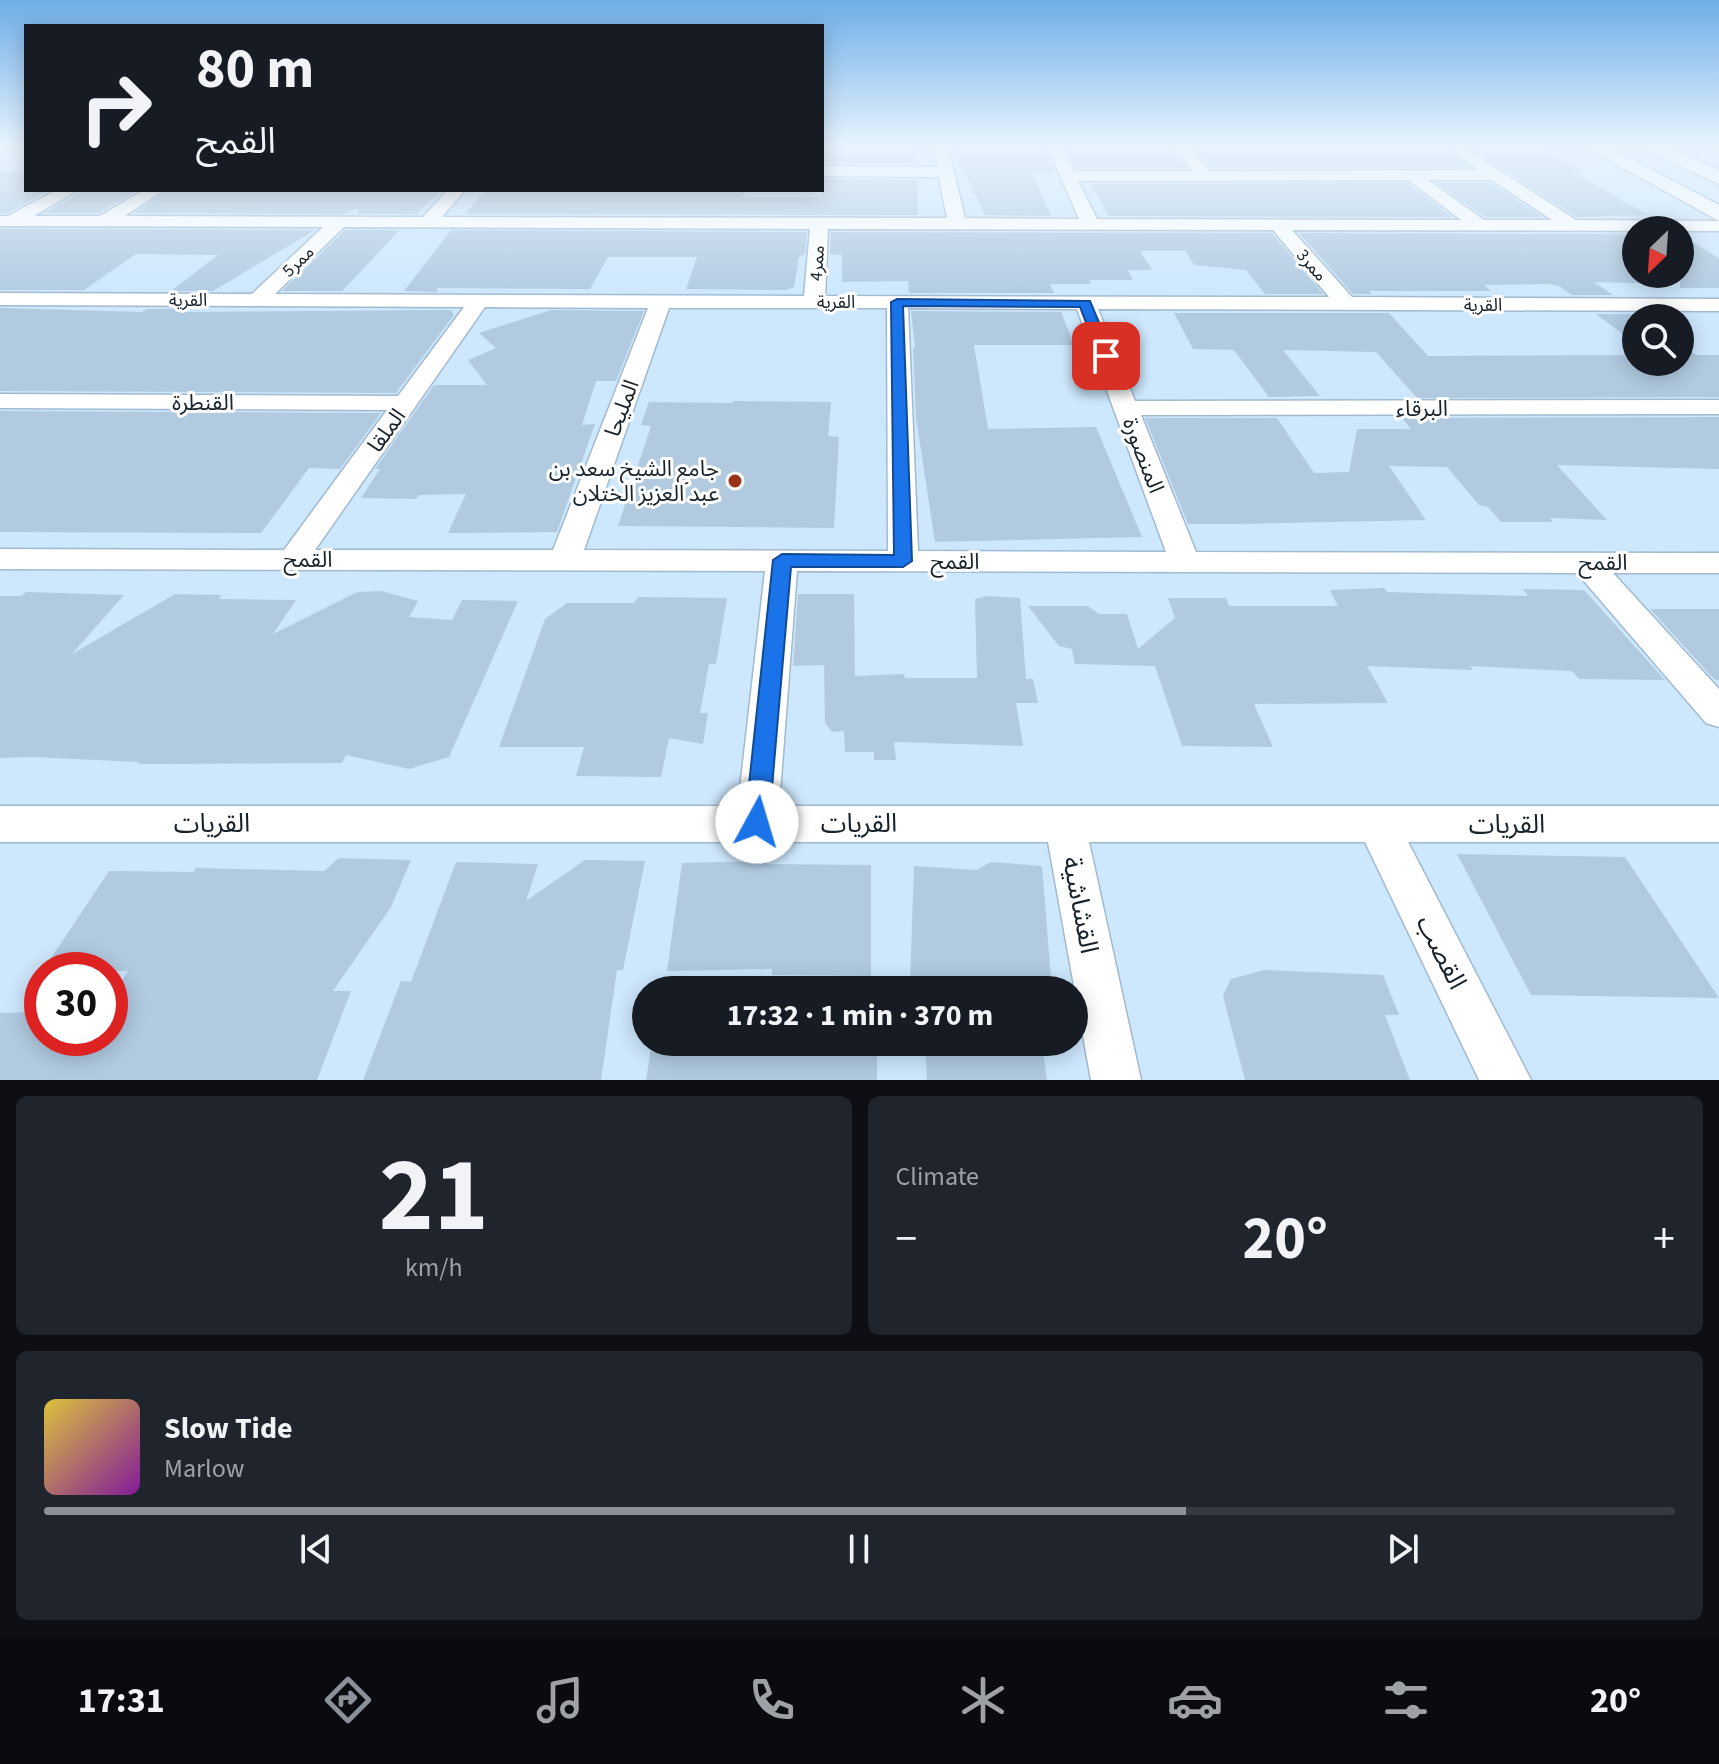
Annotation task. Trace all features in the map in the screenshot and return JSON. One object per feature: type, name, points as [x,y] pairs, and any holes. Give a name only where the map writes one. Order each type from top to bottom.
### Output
[{"type":"main road","points":[[1690,198],[1719,214]]},
{"type":"street","points":[[5,221],[52,198]]},
{"type":"street","points":[[103,222],[142,198]]},
{"type":"street","points":[[427,223],[449,198]]},
{"type":"street","points":[[952,198],[957,224]]},
{"type":"street","points":[[1079,198],[1091,225]]},
{"type":"street","points":[[1443,198],[1481,226]]},
{"type":"street","points":[[1532,198],[1573,226]]},
{"type":"street","points":[[5,221],[1719,226]]},
{"type":"street","name":"ممر5","points":[[257,300],[339,222]]},
{"type":"street","name":"ممر4","points":[[814,302],[819,224]]},
{"type":"street","name":"ممر3","points":[[1278,225],[1346,304]]},
{"type":"street","name":"القرية","points":[[0,299],[1709,305]]},
{"type":"street","name":"الملقا","points":[[293,559],[479,301]]},
{"type":"street","name":"المليحا","points":[[565,560],[661,302]]},
{"type":"street","points":[[897,302],[903,561]]},
{"type":"street","name":"المنصورة","points":[[1085,303],[1185,562]]},
{"type":"street","points":[[1709,305],[1719,318]]},
{"type":"street","name":"القنطرة","points":[[0,401],[406,403]]},
{"type":"street","name":"البرقاء","points":[[1126,408],[1719,407]]},
{"type":"street","name":"القمح","points":[[0,559],[1719,563]]},
{"type":"street","points":[[757,822],[782,560]]},
{"type":"street","points":[[1585,562],[1719,713]]},
{"type":"street","name":"القريات","points":[[0,824],[1719,824]]},
{"type":"street","name":"القشاشية","points":[[1065,824],[1116,1080]]},
{"type":"street","name":"القصب","points":[[1377,824],[1506,1080]]},
{"type":"building","points":[[0,198],[34,198],[7,213],[0,213]]},
{"type":"building","points":[[70,198],[124,198],[99,213],[45,213]]},
{"type":"building","points":[[155,198],[433,198],[417,214],[356,214],[359,211],[356,208],[346,214],[135,213]]},
{"type":"building","points":[[479,198],[918,198],[918,215],[465,214]]},
{"type":"building","points":[[977,198],[1043,198],[1051,216],[985,215]]},
{"type":"building","points":[[1099,198],[1427,198],[1452,217],[1109,216]]},
{"type":"building","points":[[1459,198],[1514,198],[1542,217],[1485,217]]},
{"type":"building","points":[[1548,198],[1619,198],[1648,215],[1577,217]]},
{"type":"building","points":[[0,229],[315,230],[213,291],[171,291],[218,255],[136,254],[84,290],[0,290]]},
{"type":"building","points":[[345,230],[400,230],[342,291],[282,291]]},
{"type":"building","points":[[451,230],[807,232],[805,254],[799,257],[794,287],[786,290],[686,289],[697,257],[608,257],[590,289],[436,288],[438,292],[404,291]]},
{"type":"building","points":[[831,232],[1272,233],[1323,294],[1265,294],[1246,270],[1194,265],[1186,251],[1140,251],[1152,270],[1128,270],[1133,280],[1050,284],[1054,293],[909,293],[908,281],[842,282],[842,255],[830,254]]},
{"type":"building","points":[[1299,233],[1622,234],[1622,283],[1594,282],[1613,295],[1572,295],[1559,286],[1549,284],[1484,285],[1491,291],[1369,291],[1372,294],[1353,294]]},
{"type":"building","points":[[1694,243],[1719,258],[1719,288],[1694,288]]},
{"type":"building","points":[[0,308],[142,312],[147,309],[182,309],[176,312],[451,310],[454,315],[396,393],[0,391]]},
{"type":"building","points":[[551,310],[644,311],[616,381],[596,381],[582,425],[595,424],[557,532],[448,533],[466,494],[419,495],[416,499],[361,498],[380,469],[375,469],[434,385],[487,385],[468,360],[496,348],[479,333]]},
{"type":"building","points":[[911,311],[1061,312],[1074,345],[974,345],[988,429],[1096,427],[1142,537],[935,542],[916,418]]},
{"type":"building","points":[[1174,313],[1389,313],[1428,356],[1622,355],[1622,376],[1694,376],[1694,354],[1719,355],[1719,397],[1417,398],[1376,352],[1283,350],[1320,396],[1269,397],[1234,350],[1193,349]]},
{"type":"building","points":[[1596,314],[1622,314],[1622,334]]},
{"type":"building","name":"جامع الشيخ سعد بن عبد العزيز الختلان","points":[[649,402],[831,402],[828,436],[839,437],[834,528],[618,526],[651,426],[641,425]]},
{"type":"building","points":[[0,411],[381,413],[340,469],[309,468],[261,533],[0,532]]},
{"type":"building","points":[[1719,417],[1719,469],[1557,465],[1607,520],[1550,518],[1553,522],[1501,522],[1488,507],[1479,505],[1447,467],[1389,466],[1426,520],[1236,524],[1188,524],[1145,418],[1277,418],[1314,473],[1349,472],[1357,429],[1411,429],[1402,418]]},
{"type":"building","points":[[1384,588],[1387,592],[1528,596],[1523,589],[1584,590],[1665,680],[1579,679],[1572,671],[1470,666],[1473,670],[1367,666],[1388,703],[1254,704],[1273,747],[1182,746],[1155,666],[1075,664],[1072,649],[1059,646],[1028,606],[1088,606],[1099,614],[1127,614],[1138,649],[1175,618],[1168,598],[1226,598],[1229,606],[1338,606],[1330,590]]},
{"type":"building","points":[[381,591],[418,601],[409,617],[452,620],[462,600],[518,601],[449,757],[409,769],[346,755],[342,763],[137,764],[139,762],[0,758],[0,596],[21,596],[26,592],[124,595],[72,654],[175,594],[222,595],[218,599],[296,600],[273,634],[357,592]]},
{"type":"building","points":[[798,594],[854,594],[855,676],[904,674],[905,678],[977,678],[975,599],[988,596],[1020,598],[1026,679],[1033,679],[1038,703],[1016,703],[1023,746],[894,742],[896,760],[874,760],[874,752],[845,752],[844,731],[832,732],[825,723],[824,665],[793,666]]},
{"type":"building","points":[[638,597],[727,598],[716,664],[709,664],[700,713],[708,713],[703,744],[669,738],[661,777],[576,776],[584,747],[499,747],[545,619],[567,603],[634,603]]},
{"type":"building","points":[[1650,609],[1719,609],[1719,680],[1715,680]]},
{"type":"building","points":[[1457,854],[1625,857],[1719,998],[1531,995]]},
{"type":"building","points":[[339,858],[411,860],[391,907],[333,991],[351,991],[317,1080],[0,1080],[0,1013],[24,1012],[24,1056],[128,1056],[128,952],[55,952],[109,871],[194,872],[196,868],[324,871]]},
{"type":"building","points":[[585,860],[645,861],[623,970],[617,970],[601,1080],[363,1080],[401,981],[411,982],[456,862],[538,864],[526,901]]},
{"type":"building","points":[[767,861],[767,864],[871,865],[871,976],[772,975],[772,969],[667,971],[682,863]]},
{"type":"building","points":[[991,862],[1042,866],[1051,976],[910,976],[914,866],[976,870]]},
{"type":"building","points":[[1264,970],[1383,975],[1399,1015],[1385,1015],[1410,1080],[1245,1080],[1223,996],[1231,979]]},
{"type":"building","points":[[650,1056],[877,1056],[877,1080],[646,1080]]},
{"type":"building","points":[[926,1056],[1044,1056],[1047,1080],[927,1080]]},
{"type":"place","name":"جامع الشيخ سعد بن عبد العزيز الختلان","points":[[735,481]]},
{"type":"route","points":[[757,822],[782,560],[903,561],[897,302],[1085,303],[1106,356]]}]
